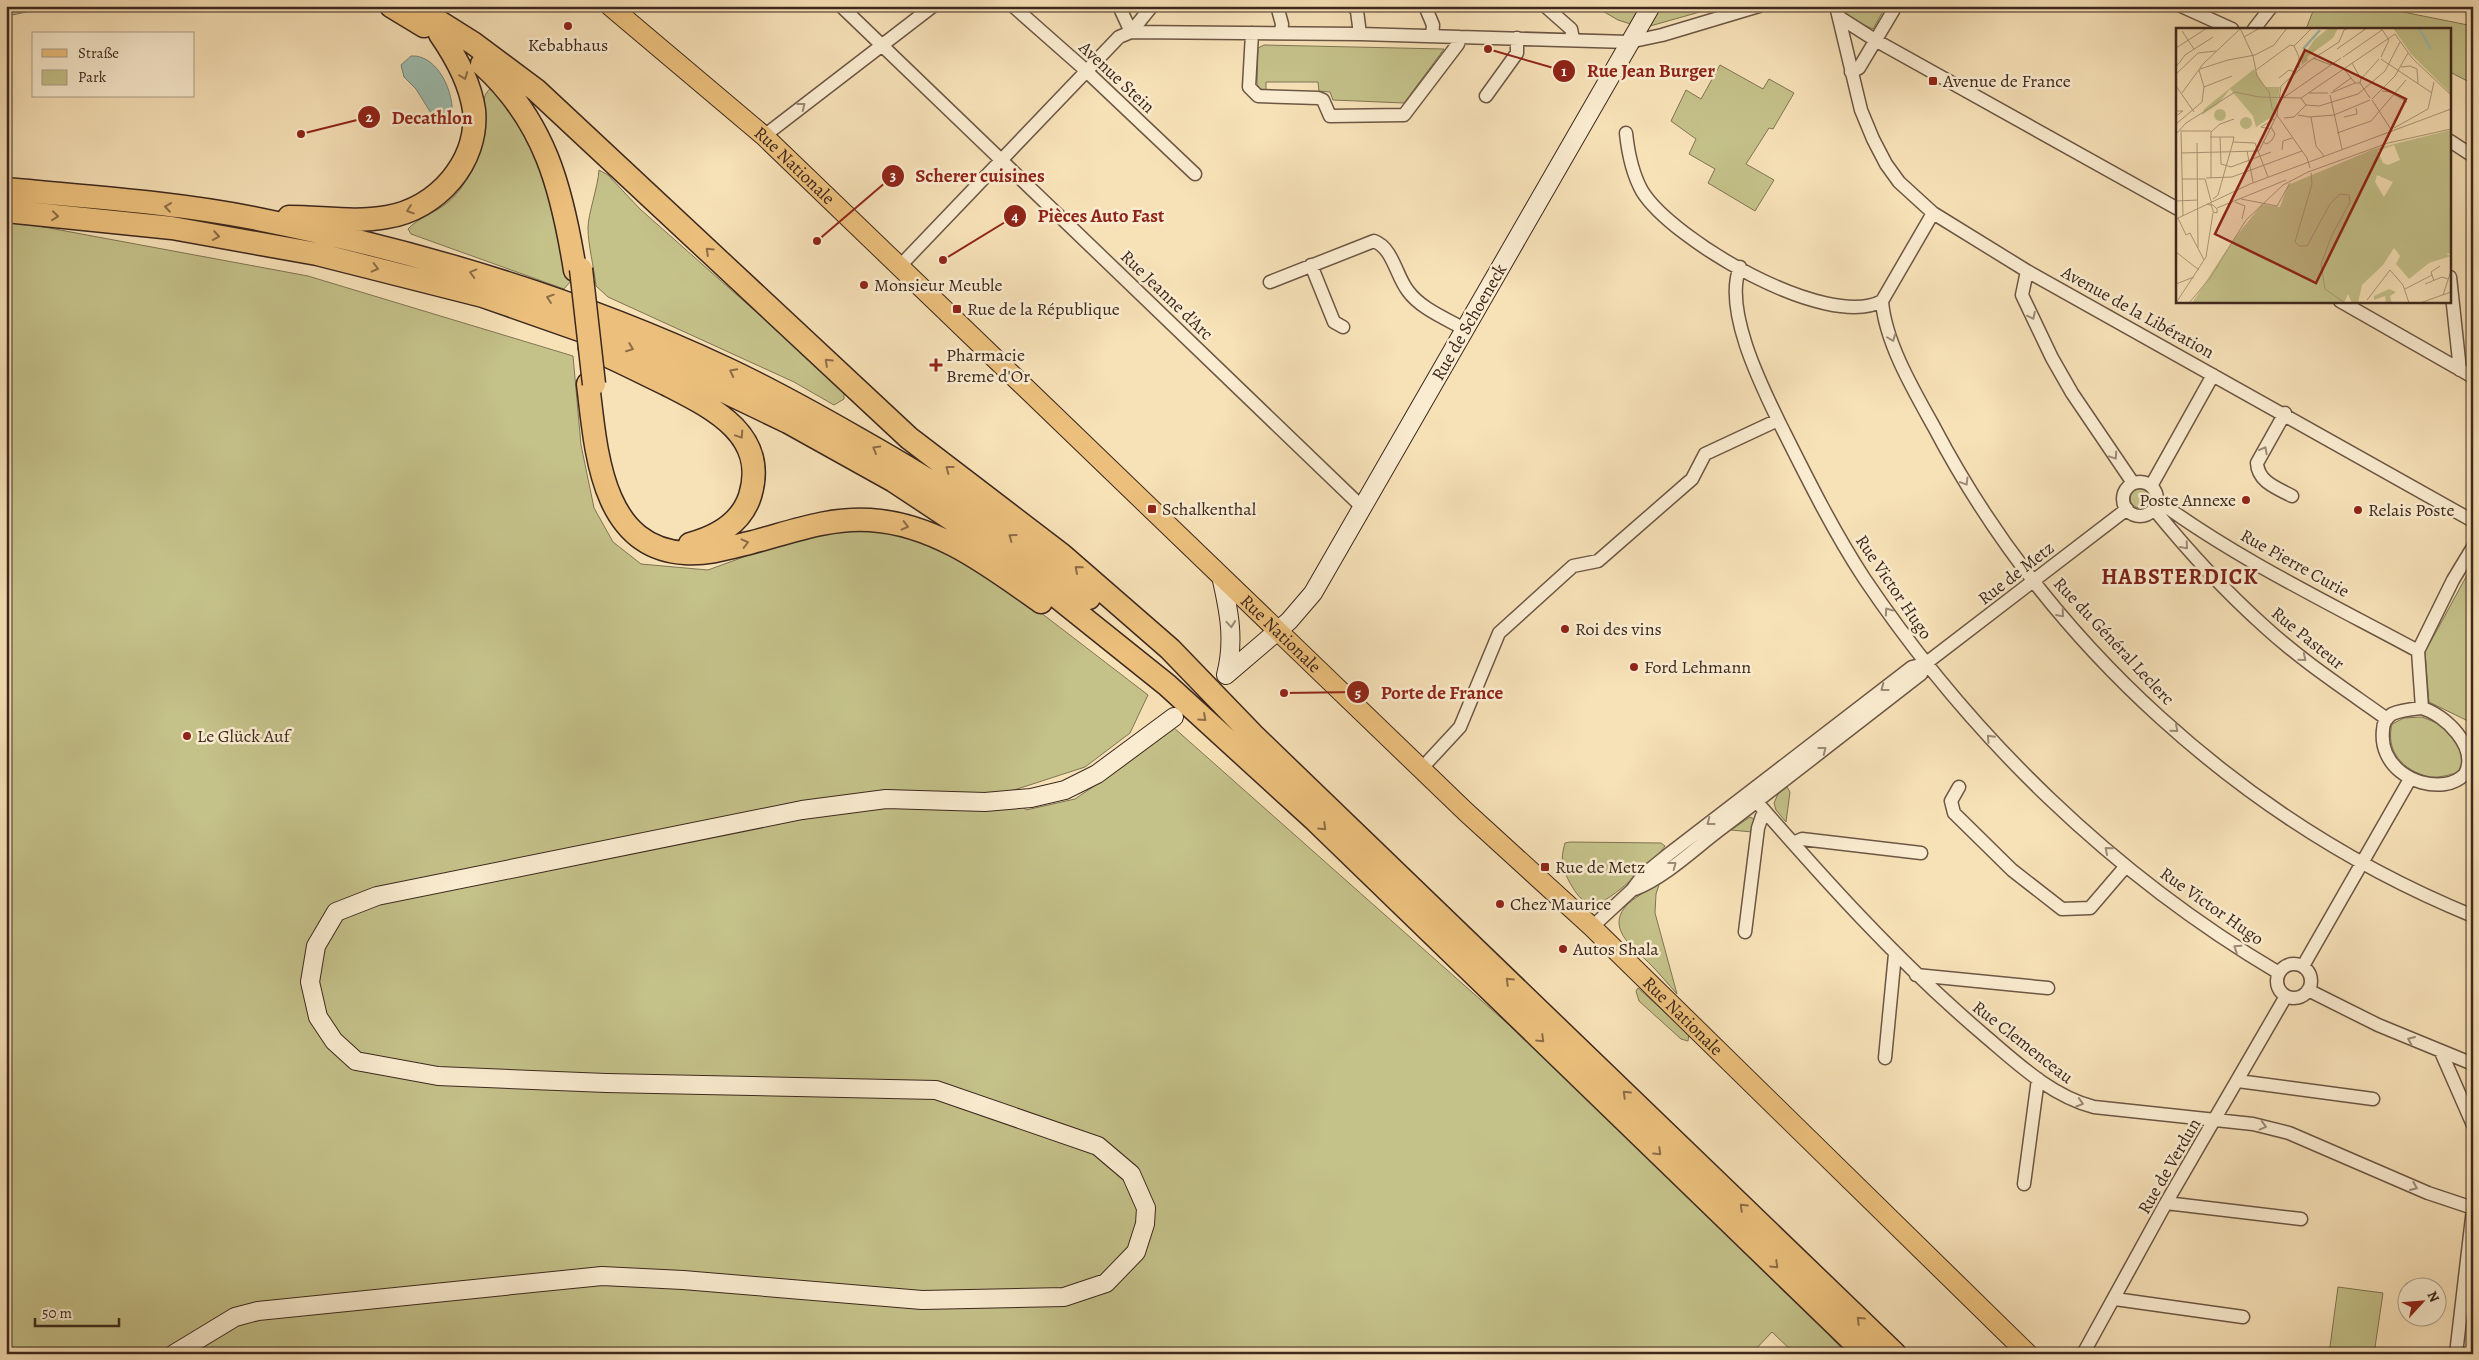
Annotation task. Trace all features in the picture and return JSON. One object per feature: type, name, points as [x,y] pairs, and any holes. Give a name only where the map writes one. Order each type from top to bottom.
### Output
[{"type":"highway","points":[[391,6],[440,34],[484,65],[505,87],[536,131],[558,185],[578,269]]},
{"type":"highway","points":[[414,6],[484,52],[536,90],[909,438],[1062,555],[1170,649],[1253,735],[1895,1354]]},
{"type":"highway","points":[[251,218],[316,217],[357,220],[388,217],[416,209],[439,194],[458,172],[465,159],[470,145],[474,110],[469,89],[459,64],[440,34]]},
{"type":"highway","points":[[484,52],[527,105],[553,150],[570,207],[591,384],[596,446],[605,485],[615,510],[628,526],[648,543],[671,551],[703,552],[824,524],[870,520],[903,525],[932,534],[1003,575],[1097,642],[1167,686]]},
{"type":"highway","points":[[6,189],[119,200],[251,218],[368,244],[520,287],[646,334],[726,368],[796,404],[904,465],[1014,538],[1178,669],[1253,735]]},
{"type":"highway","points":[[6,211],[172,228],[317,254],[450,287],[566,323],[640,351],[788,422],[894,481],[1001,552],[1167,686],[1316,821],[1866,1354]]},
{"type":"highway","points":[[450,287],[481,306],[618,360],[713,409],[738,430],[751,452],[754,480],[750,498],[737,519],[716,536],[680,544],[651,536],[633,521],[621,506],[610,482],[591,384]]},
{"type":"main road","name":"Rue Nationale","points":[[610,6],[764,136],[1499,843],[1592,927],[2028,1354]]},
{"type":"main road","name":"Rue de Schoeneck","points":[[1221,576],[1230,612],[1232,637],[1231,655],[1226,675],[1278,631],[1313,593],[1651,6]]},
{"type":"main road","points":[[174,1354],[235,1317],[258,1312],[602,1276],[683,1280],[922,1300],[1064,1297],[1106,1283],[1136,1252],[1145,1224],[1146,1208],[1131,1174],[1098,1146],[936,1090],[606,1083],[438,1076],[356,1061],[334,1041],[318,1017],[310,982],[316,946],[336,912],[377,896],[802,810],[886,799],[985,802],[1040,796],[1065,790],[1097,774],[1174,717]]},
{"type":"street","name":"Rue Jeanne d'Arc","points":[[842,6],[1363,508]]},
{"type":"street","points":[[764,136],[933,6]]},
{"type":"street","name":"Avenue Stein","points":[[1013,6],[1086,71],[1195,174]]},
{"type":"street","points":[[1119,6],[1131,32]]},
{"type":"street","points":[[1131,32],[1152,6]]},
{"type":"street","points":[[1277,6],[1282,24],[1281,33]]},
{"type":"street","points":[[1353,6],[1357,11],[1360,34]]},
{"type":"street","points":[[1425,6],[1433,25],[1432,36]]},
{"type":"street","points":[[1545,6],[1571,29],[1573,39]]},
{"type":"street","points":[[899,267],[1120,36],[1131,32],[1360,34],[1629,42],[1662,35],[1759,6]]},
{"type":"street","points":[[1851,72],[1859,68],[1896,6]]},
{"type":"street","points":[[2255,28],[2272,6]]},
{"type":"street","points":[[2187,8],[2230,28]]},
{"type":"street","points":[[1837,12],[1875,40],[2176,208]]},
{"type":"street","name":"Avenue de la Libération","points":[[1837,12],[1861,110],[1886,164],[1899,182],[1933,213],[2027,271],[2284,413],[2473,521]]},
{"type":"street","points":[[1252,32],[1250,87],[1258,96],[1318,98],[1322,100],[1330,116],[1404,116],[1458,44],[1459,36]]},
{"type":"street","points":[[1486,96],[1517,53],[1517,38]]},
{"type":"street","points":[[1626,133],[1633,169],[1642,191],[1655,207],[1693,241],[1795,295],[1821,303],[1871,307],[1885,297],[1933,213]]},
{"type":"street","points":[[2452,142],[2473,156]]},
{"type":"street","points":[[1270,282],[1370,242],[1381,244],[1386,249],[1402,283],[1413,298],[1466,330]]},
{"type":"street","points":[[1311,265],[1334,322],[1343,328]]},
{"type":"street","name":"Rue Victor Hugo","points":[[1740,267],[1736,276],[1734,298],[1738,319],[1756,371],[1778,420],[1835,530],[1864,577],[1926,664],[1986,734],[2034,784],[2126,866],[2216,933],[2279,973]]},
{"type":"street","points":[[2027,271],[2022,295],[2052,358],[2072,394],[2133,483]]},
{"type":"street","points":[[2452,296],[2460,370]]},
{"type":"street","name":"Rue du Général Leclerc","points":[[1885,297],[1883,317],[1895,347],[1945,449],[1974,496],[2035,582],[2115,674],[2191,744],[2277,810],[2316,837],[2362,863],[2473,916]]},
{"type":"street","points":[[2342,302],[2473,377]]},
{"type":"street","points":[[2156,505],[2140,516],[2127,509],[2124,495],[2133,483],[2143,482],[2151,486],[2213,375]]},
{"type":"street","points":[[2284,413],[2257,464],[2258,473],[2262,479],[2292,496]]},
{"type":"street","points":[[1422,768],[1460,727],[1499,633],[1574,566],[1598,561],[1692,479],[1705,454],[1778,420]]},
{"type":"street","name":"Rue Pasteur","points":[[2151,486],[2155,490],[2156,505],[2187,549],[2265,627],[2312,666],[2387,718]]},
{"type":"street","name":"Rue Pierre Curie","points":[[2156,505],[2176,514],[2255,562],[2418,651]]},
{"type":"street","name":"Rue de Metz","points":[[1592,927],[1632,890],[1649,870],[1731,814],[1861,713],[1912,667],[1926,664],[2035,582],[2127,509]]},
{"type":"street","points":[[2422,708],[2418,651],[2453,580],[2473,547]]},
{"type":"street","points":[[2422,708],[2446,719],[2465,732],[2472,753],[2472,768],[2461,778],[2451,783],[2436,785],[2419,783],[2410,779],[2393,766],[2384,748],[2382,739],[2383,724],[2387,718],[2398,712],[2422,708]]},
{"type":"street","points":[[2303,966],[2410,779]]},
{"type":"street","points":[[1959,787],[1951,801],[1954,813],[2012,870],[2062,909],[2090,908],[2126,866]]},
{"type":"street","name":"Rue Clemenceau","points":[[1753,797],[1793,843],[1916,975],[2010,1057],[2060,1094],[2085,1104],[2215,1121],[2253,1124],[2289,1134],[2428,1193],[2473,1208]]},
{"type":"street","points":[[1745,932],[1758,828],[1762,816],[1766,813]]},
{"type":"street","points":[[1793,843],[1802,839],[1921,853]]},
{"type":"street","points":[[1885,1058],[1895,954]]},
{"type":"street","points":[[2292,964],[2303,966],[2311,977],[2308,990],[2301,996],[2286,996],[2279,989],[2279,973],[2282,968],[2292,964]]},
{"type":"street","points":[[1916,975],[2048,988]]},
{"type":"street","points":[[2308,990],[2378,1025],[2473,1064]]},
{"type":"street","name":"Rue de Verdun","points":[[2083,1354],[2166,1204],[2286,996]]},
{"type":"street","points":[[2441,1052],[2473,1125]]},
{"type":"street","points":[[2024,1184],[2038,1079]]},
{"type":"street","points":[[2238,1081],[2373,1099]]},
{"type":"street","points":[[2166,1204],[2302,1219]]},
{"type":"street","points":[[2456,1354],[2473,1208]]},
{"type":"street","points":[[2114,1299],[2243,1317]]},
{"type":"green space","points":[[10,6],[54,6],[12,15]]},
{"type":"green space","points":[[1594,6],[1721,6],[1643,28],[1618,20]]},
{"type":"green space","points":[[1842,6],[1886,6],[1873,29],[1844,15]]},
{"type":"green space","points":[[2315,6],[2373,6],[2473,26],[2473,84],[2452,73],[2452,28],[2306,28]]},
{"type":"green space","points":[[1264,45],[1444,49],[1404,103],[1333,100],[1330,92],[1319,91],[1318,82],[1266,82],[1266,90],[1260,89],[1257,84],[1258,48]]},
{"type":"green space","points":[[1720,65],[1763,89],[1769,79],[1794,93],[1773,129],[1769,128],[1746,164],[1774,180],[1755,211],[1708,183],[1715,169],[1689,154],[1696,139],[1671,121],[1686,90],[1701,99]]},
{"type":"green space","points":[[493,87],[536,146],[567,251],[570,282],[564,289],[411,234],[408,229],[451,200],[465,183],[483,143],[486,127],[485,96]]},
{"type":"green space","points":[[599,170],[608,175],[640,209],[844,390],[844,399],[834,405],[794,382],[608,297],[596,286],[588,228]]},
{"type":"green space","points":[[6,220],[308,276],[573,356],[581,445],[594,508],[613,542],[641,564],[708,570],[793,539],[847,524],[917,535],[980,566],[1148,695],[1130,733],[1085,767],[1011,791],[1026,810],[1075,799],[1122,767],[1173,727],[1623,1126],[1775,1278],[1847,1354],[1795,1354],[1772,1332],[1751,1354],[6,1354]]},
{"type":"green space","points":[[2136,488],[2144,488],[2150,494],[2150,502],[2144,508],[2136,508],[2130,502],[2130,494]]},
{"type":"green space","points":[[2473,564],[2473,718],[2468,721],[2429,702],[2425,652]]},
{"type":"green space","points":[[2422,717],[2446,728],[2455,738],[2462,753],[2464,763],[2457,773],[2430,777],[2412,770],[2398,758],[2391,743],[2392,724],[2404,718]]},
{"type":"green space","points":[[1787,787],[1790,792],[1786,822],[1776,810],[1774,803],[1778,794]]},
{"type":"green space","points":[[1750,817],[1754,819],[1752,832],[1731,830]]},
{"type":"green space","points":[[1565,843],[1661,843],[1665,846],[1621,889],[1601,902],[1590,904],[1580,897],[1565,873],[1563,854]]},
{"type":"green space","points":[[1660,882],[1656,894],[1655,913],[1677,994],[1626,939],[1621,932],[1619,924],[1620,916],[1625,907]]},
{"type":"green space","points":[[1638,988],[1689,1034],[1688,1041],[1681,1039],[1639,1001],[1636,991]]},
{"type":"green space","points":[[2338,1287],[2383,1293],[2374,1354],[2329,1354]]},
{"type":"shaded area","points":[[411,56],[421,57],[429,61],[443,77],[451,97],[452,108],[452,117],[444,122],[434,118],[416,89],[404,77],[401,65]]},
{"type":"place","name":"Kebabhaus","points":[[568,26]]},
{"type":"place","name":"Rue Jean Burger","points":[[1488,49]]},
{"type":"place","name":"Avenue de France","points":[[1933,81]]},
{"type":"place","name":"Decathlon","points":[[301,134]]},
{"type":"place","name":"Scherer cuisines","points":[[817,241]]},
{"type":"place","name":"Pièces Auto Fast","points":[[943,260]]},
{"type":"place","name":"Monsieur Meuble","points":[[864,285]]},
{"type":"place","name":"Rue de la République","points":[[957,309]]},
{"type":"place","name":"Pharmacie Breme d'Or","points":[[936,365]]},
{"type":"place","name":"Poste Annexe","points":[[2246,500]]},
{"type":"place","name":"Schalkenthal","points":[[1152,509]]},
{"type":"place","name":"Relais Poste","points":[[2358,510]]},
{"type":"place","name":"Roi des vins","points":[[1565,629]]},
{"type":"place","name":"Ford Lehmann","points":[[1634,667]]},
{"type":"place","name":"Porte de France","points":[[1284,693]]},
{"type":"place","name":"Le Glück Auf","points":[[187,736]]},
{"type":"place","name":"Rue de Metz","points":[[1545,867]]},
{"type":"place","name":"Chez Maurice","points":[[1500,904]]},
{"type":"place","name":"Autos Shala","points":[[1563,949]]},
{"type":"district","name":"HABSTERDICK","points":[[2180,576]]}]
